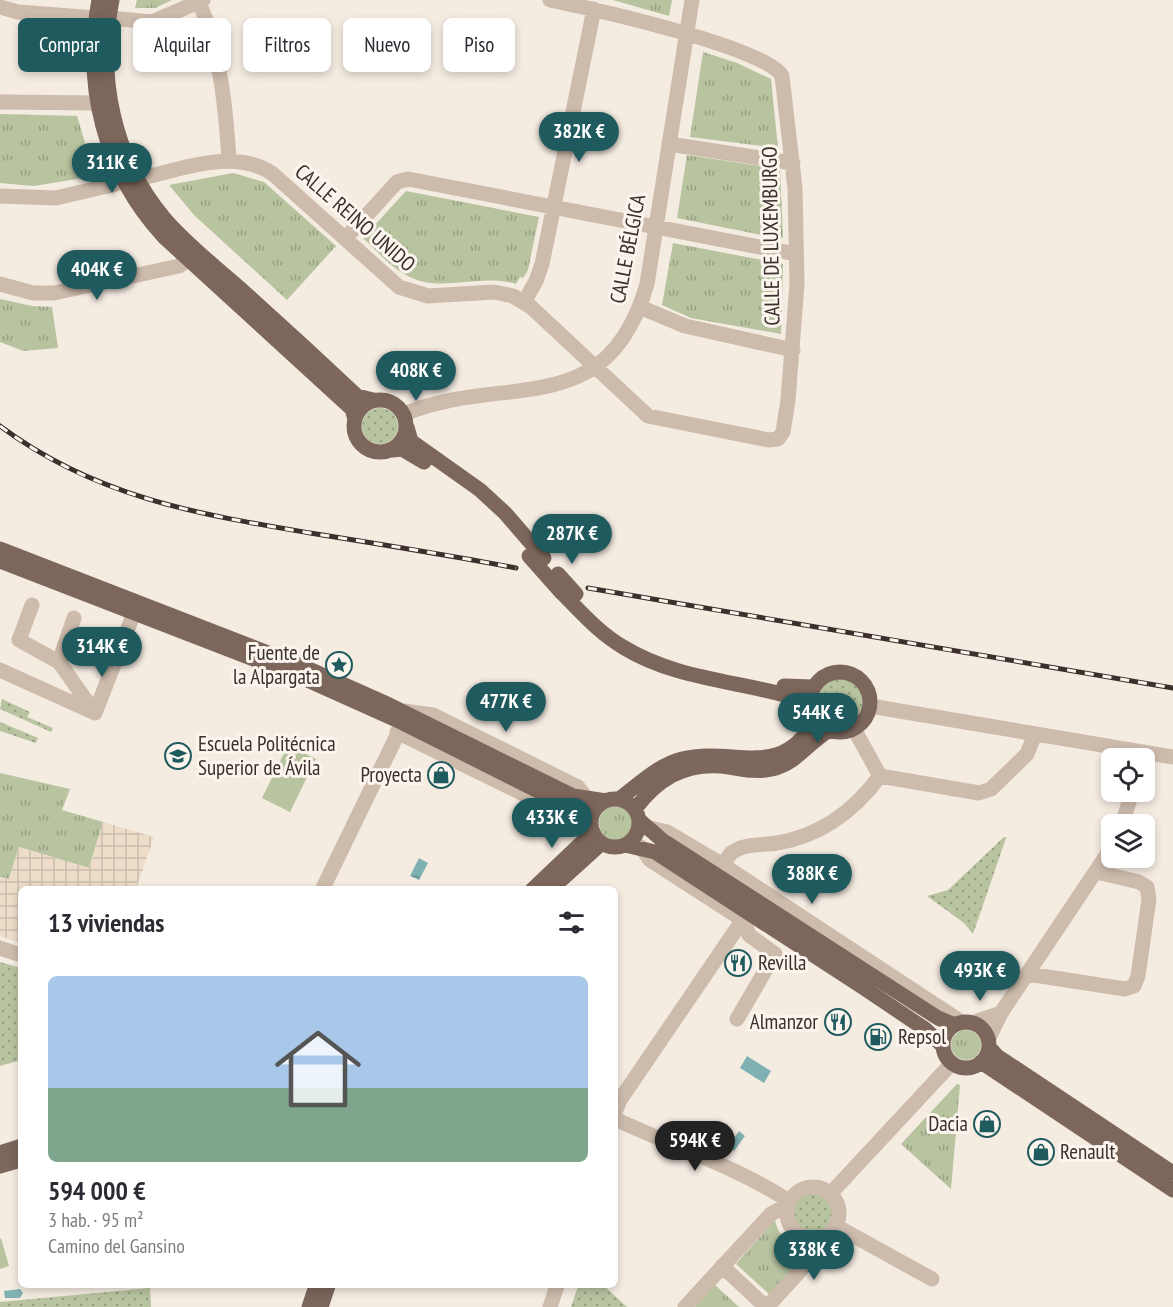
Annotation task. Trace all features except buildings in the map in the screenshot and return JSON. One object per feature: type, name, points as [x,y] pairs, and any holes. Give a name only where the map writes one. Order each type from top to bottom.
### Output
[{"type":"main road","points":[[99,0],[103,18]]},
{"type":"main road","points":[[103,18],[112,0]]},
{"type":"main road","points":[[95,72],[97,103],[108,146],[131,181],[156,227],[352,410],[355,419],[355,434],[363,446],[377,452],[402,449],[410,452],[474,497],[536,557],[569,593],[592,623],[622,647],[649,661],[676,671],[811,695]]},
{"type":"main road","points":[[107,72],[110,102],[131,181],[180,234],[357,396],[391,402],[406,421],[411,441],[480,490],[505,513],[536,557]]},
{"type":"main road","points":[[355,419],[362,407],[373,400]]},
{"type":"main road","points":[[392,450],[403,441],[406,421]]},
{"type":"main road","points":[[0,549],[309,669],[401,722],[568,806],[613,847],[625,845],[655,852],[746,916],[916,1023],[943,1046],[952,1063],[969,1068],[981,1062],[988,1043]]},
{"type":"main road","points":[[0,561],[305,679],[573,796],[588,800],[612,800],[640,819],[662,840],[938,1018],[982,1029],[997,1056],[1173,1173]]},
{"type":"main road","points":[[836,672],[854,675],[866,688],[870,706],[867,715],[854,729],[842,733],[828,731],[815,720],[811,695],[826,675],[836,672]]},
{"type":"main road","points":[[553,886],[591,828],[595,810],[658,770],[678,760],[702,755],[750,760],[784,752],[798,743],[815,720]]},
{"type":"main road","points":[[625,845],[636,835],[647,793],[663,778],[681,770],[702,766],[749,771],[771,769],[790,762],[828,731]]},
{"type":"main road","points":[[536,886],[591,828]]},
{"type":"main road","points":[[943,1046],[946,1034],[963,1024]]},
{"type":"main road","points":[[981,1062],[1173,1190]]},
{"type":"main road","points":[[0,1153],[18,1147]]},
{"type":"main road","points":[[0,1166],[18,1161]]},
{"type":"main road","points":[[309,1307],[315,1288]]},
{"type":"main road","points":[[321,1307],[327,1288]]},
{"type":"street","points":[[550,0],[594,9],[686,34]]},
{"type":"street","name":"CALLE BÉLGICA","points":[[406,421],[443,400],[558,385],[596,367],[620,342],[640,307],[647,284],[692,0]]},
{"type":"street","points":[[121,19],[152,22],[201,1],[211,33],[226,117],[229,161]]},
{"type":"street","points":[[0,7],[18,12],[103,18]]},
{"type":"street","points":[[524,302],[540,274],[594,9]]},
{"type":"street","name":"CALLE DE LUXEMBURGO","points":[[596,367],[648,416],[774,440],[781,437],[783,432],[797,300],[793,163],[780,72],[732,49],[686,34]]},
{"type":"street","points":[[0,102],[97,103]]},
{"type":"street","points":[[669,144],[793,163]]},
{"type":"street","name":"CALLE REINO UNIDO","points":[[0,196],[56,198],[229,161],[258,165],[273,174],[391,281],[410,291],[428,296],[494,292],[524,302],[596,367]]},
{"type":"street","points":[[345,239],[397,182],[404,179],[796,254]]},
{"type":"street","points":[[0,284],[33,293],[54,293],[178,266],[188,258]]},
{"type":"street","points":[[640,307],[685,326],[793,350]]},
{"type":"street","points":[[32,605],[19,640],[59,662],[95,713]]},
{"type":"street","points":[[95,713],[134,613]]},
{"type":"street","points":[[59,662],[74,618]]},
{"type":"street","points":[[65,646],[105,661],[112,641]]},
{"type":"street","points":[[0,670],[95,713]]},
{"type":"street","points":[[870,706],[1102,748]]},
{"type":"street","points":[[324,886],[401,722]]},
{"type":"street","points":[[854,729],[880,776]]},
{"type":"street","points":[[880,776],[984,793],[1028,754],[1035,734]]},
{"type":"street","points":[[1155,756],[1173,757]]},
{"type":"street","points":[[723,865],[731,853],[740,848],[807,835],[834,821],[856,805],[880,776]]},
{"type":"street","points":[[640,819],[723,865],[963,1024],[1001,1013]]},
{"type":"street","points":[[988,1043],[1001,1013],[1101,865]]},
{"type":"street","points":[[1028,974],[1125,989],[1134,986],[1138,976],[1149,899],[1147,887],[1138,882],[1097,872]]},
{"type":"street","points":[[737,1019],[775,954],[749,934],[746,916]]},
{"type":"street","points":[[618,1105],[746,916]]},
{"type":"street","points":[[0,948],[18,954]]},
{"type":"street","points":[[831,1193],[952,1063]]},
{"type":"street","points":[[618,1120],[670,1145],[728,1167],[789,1203]]},
{"type":"street","points":[[685,1307],[771,1214],[789,1203],[805,1188],[819,1187],[831,1193],[839,1209],[836,1226],[821,1238],[807,1238],[794,1231],[787,1218],[789,1203]]},
{"type":"street","points":[[836,1226],[932,1279]]},
{"type":"street","points":[[722,1266],[767,1307],[820,1249],[821,1238]]},
{"type":"street","points":[[550,1307],[556,1288]]},
{"type":"green space","points":[[137,0],[172,0],[155,8],[135,8]]},
{"type":"green space","points":[[613,0],[672,0],[669,16]]},
{"type":"green space","points":[[703,52],[737,63],[771,79],[778,148],[690,137]]},
{"type":"green space","points":[[0,114],[77,116],[95,176],[34,186],[0,183]]},
{"type":"green space","points":[[687,155],[780,169],[783,237],[781,239],[677,218]]},
{"type":"green space","points":[[233,173],[264,182],[336,246],[287,300],[194,215],[169,185]]},
{"type":"green space","points":[[406,191],[539,217],[528,270],[523,278],[520,277],[516,284],[502,281],[435,283],[410,277],[397,269],[363,238]]},
{"type":"green space","points":[[673,243],[783,264],[781,334],[691,318],[662,305]]},
{"type":"green space","points":[[0,299],[32,306],[52,307],[58,348],[23,351],[0,342]]},
{"type":"green space","points":[[380,408],[393,413],[398,426],[393,439],[380,444],[367,439],[362,426],[367,413]]},
{"type":"green space","points":[[840,678],[856,685],[863,701],[856,717],[840,724],[824,717],[817,701],[824,685]]},
{"type":"green space","points":[[2,699],[30,712],[27,717],[53,728],[51,732],[0,709]]},
{"type":"green space","points":[[0,722],[38,738],[36,743],[0,731]]},
{"type":"green space","points":[[288,745],[316,759],[290,812],[262,798]]},
{"type":"green space","points":[[0,773],[70,789],[62,810],[103,822],[89,868],[19,847],[9,879],[0,877]]},
{"type":"green space","points":[[616,806],[628,811],[633,823],[628,835],[616,840],[604,835],[599,823],[604,811]]},
{"type":"green space","points":[[1004,837],[1006,838],[973,934],[964,923],[927,896],[948,890]]},
{"type":"green space","points":[[0,962],[18,967],[18,1061],[0,1066]]},
{"type":"green space","points":[[966,1030],[972,1031],[980,1039],[980,1051],[972,1059],[966,1060],[960,1059],[952,1051],[951,1045],[952,1039],[960,1031]]},
{"type":"green space","points":[[957,1084],[960,1085],[951,1189],[901,1144]]},
{"type":"green space","points":[[813,1191],[821,1192],[828,1197],[833,1204],[833,1220],[828,1227],[821,1232],[813,1233],[805,1232],[798,1227],[793,1220],[792,1212],[793,1204],[798,1197],[805,1192]]},
{"type":"green space","points":[[775,1220],[779,1232],[787,1242],[810,1252],[804,1259],[798,1255],[789,1264],[794,1269],[769,1294],[736,1264]]},
{"type":"green space","points":[[0,1239],[9,1266],[0,1269]]},
{"type":"green space","points":[[715,1285],[739,1307],[695,1307]]},
{"type":"green space","points":[[150,1288],[151,1307],[0,1307],[0,1302]]},
{"type":"green space","points":[[577,1288],[606,1288],[627,1307],[571,1307]]},
{"type":"shaded area","points":[[103,822],[154,837],[137,886],[18,886],[18,942],[0,936],[0,877],[9,879],[19,847],[89,868]]},
{"type":"water","points":[[419,858],[428,863],[419,880],[410,876]]},
{"type":"water","points":[[747,1056],[771,1071],[764,1083],[740,1068]]},
{"type":"water","points":[[739,1131],[745,1136],[734,1151],[728,1147]]},
{"type":"water","points":[[20,1289],[23,1293],[20,1298],[5,1298],[4,1291]]},
{"type":"railway","points":[[0,426],[36,450],[73,470],[110,486],[187,510],[516,568]]},
{"type":"railway","points":[[588,588],[1173,688]]},
{"type":"place","name":"Fuente de la Alpargata","points":[[339,665]]},
{"type":"place","name":"Escuela Politécnica Superior de Ávila","points":[[178,756]]},
{"type":"place","name":"Proyecta","points":[[441,775]]},
{"type":"place","name":"Revilla","points":[[738,963]]},
{"type":"place","name":"Almanzor","points":[[838,1022]]},
{"type":"place","name":"Repsol","points":[[878,1037]]},
{"type":"place","name":"Dacia","points":[[987,1124]]},
{"type":"place","name":"Renault","points":[[1041,1152]]}]
